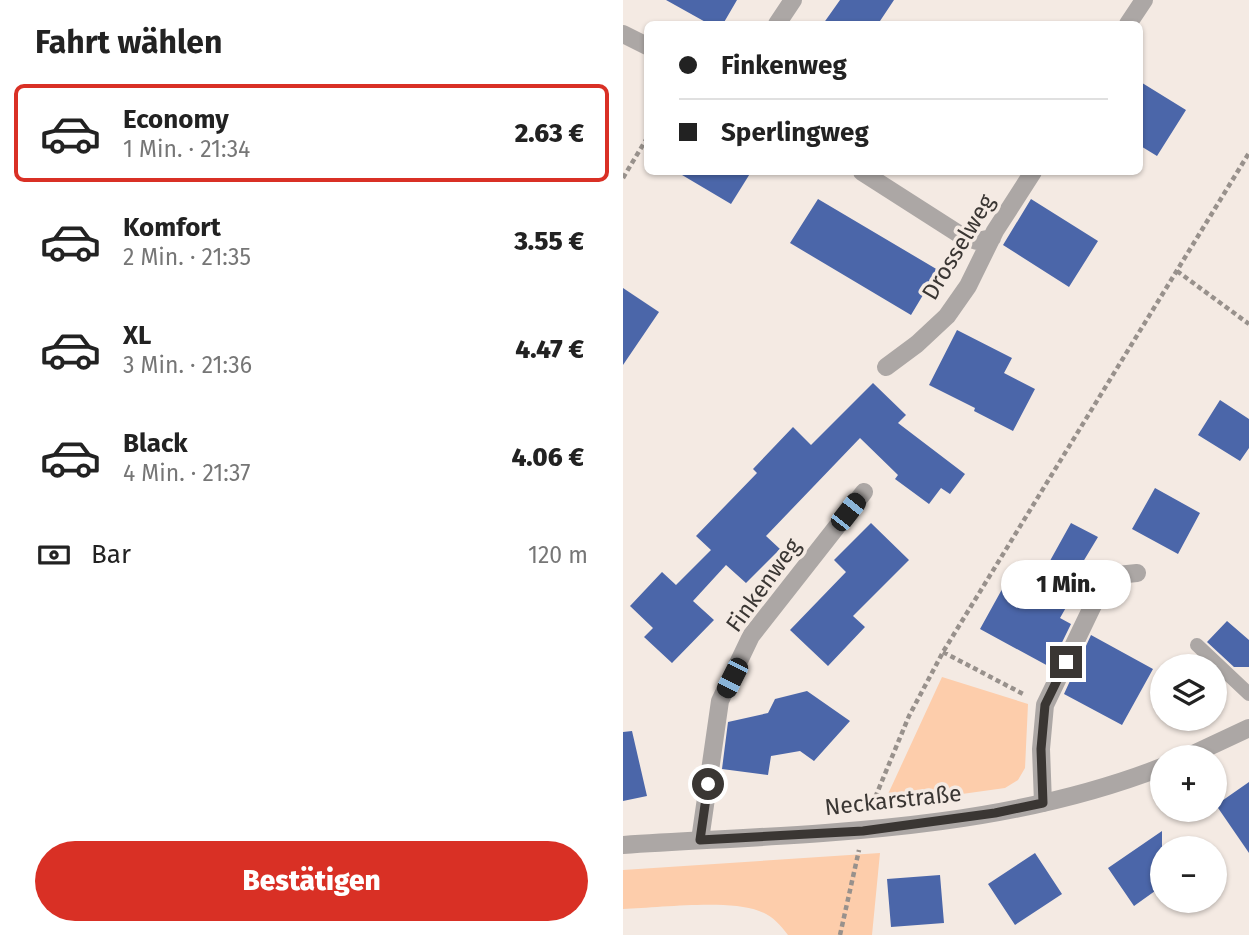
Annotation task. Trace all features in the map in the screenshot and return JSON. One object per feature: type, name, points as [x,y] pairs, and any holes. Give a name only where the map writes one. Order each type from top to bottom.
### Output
[{"type":"street","points":[[780,21],[793,0]]},
{"type":"street","points":[[1130,21],[1144,0]]},
{"type":"street","points":[[623,34],[644,44]]},
{"type":"street","points":[[867,175],[961,236],[977,241],[992,238]]},
{"type":"street","name":"Drosselweg","points":[[886,367],[917,344],[947,316],[968,286],[992,238],[1031,175]]},
{"type":"street","name":"Finkenweg","points":[[700,840],[720,701],[751,636],[864,492]]},
{"type":"street","points":[[1043,803],[1041,749],[1045,705],[1107,576],[1137,573]]},
{"type":"street","points":[[1214,745],[1249,729]]},
{"type":"street","name":"Neckarstraße","points":[[623,845],[863,831],[982,815],[1118,784],[1150,772]]},
{"type":"lane","points":[[1197,645],[1249,694]]},
{"type":"path","points":[[623,178],[644,143]]},
{"type":"path","points":[[840,935],[863,831],[893,750],[943,652],[1249,153]]},
{"type":"path","points":[[1177,271],[1249,324]]},
{"type":"path","points":[[943,652],[1045,705]]},
{"type":"shaded area","points":[[942,677],[1028,704],[1025,768],[1018,780],[1005,788],[883,805]]},
{"type":"shaded area","points":[[880,853],[872,935],[788,935],[764,913],[730,905],[623,909],[623,870]]},
{"type":"building","points":[[666,0],[737,0],[725,21],[704,21]]},
{"type":"building","points":[[840,0],[894,0],[880,21],[825,21]]},
{"type":"building","points":[[1143,83],[1186,110],[1157,156],[1143,147]]},
{"type":"building","points":[[682,175],[749,175],[731,204]]},
{"type":"building","points":[[818,199],[938,270],[911,315],[790,243]]},
{"type":"building","points":[[1031,199],[1098,241],[1069,287],[1003,245]]},
{"type":"building","points":[[623,288],[659,312],[623,365]]},
{"type":"building","points":[[957,330],[1012,358],[1004,373],[1035,389],[1013,431],[929,385]]},
{"type":"building","points":[[873,383],[906,415],[898,423],[965,474],[950,494],[941,488],[929,504],[895,479],[898,475],[860,438],[766,536],[780,549],[746,583],[726,565],[693,601],[714,620],[672,663],[644,637],[653,628],[630,606],[662,572],[676,585],[711,550],[696,536],[757,473],[753,469],[793,427],[811,445]]},
{"type":"building","points":[[1220,400],[1249,419],[1249,448],[1240,461],[1198,435]]},
{"type":"building","points":[[1155,488],[1200,513],[1178,554],[1132,529]]},
{"type":"building","points":[[871,523],[909,560],[853,616],[865,627],[828,666],[790,630],[846,572],[834,560]]},
{"type":"building","points":[[1071,523],[1098,537],[1060,600],[1068,604],[1060,618],[1071,624],[1050,667],[980,629],[1011,573],[1036,586]]},
{"type":"building","points":[[1227,621],[1249,640],[1249,667],[1234,667],[1227,661],[1227,654],[1220,654],[1207,642]]},
{"type":"building","points":[[1091,635],[1150,667],[1150,674],[1122,725],[1064,694]]},
{"type":"building","points":[[807,691],[850,721],[814,761],[800,751],[771,756],[768,775],[722,769],[728,722],[768,713],[775,699]]},
{"type":"building","points":[[632,731],[647,796],[623,801],[623,732]]},
{"type":"building","points":[[1249,782],[1249,853],[1227,821],[1227,797]]},
{"type":"building","points":[[1150,839],[1150,895],[1134,906],[1108,868]]},
{"type":"building","points":[[1035,853],[1062,894],[1015,925],[988,884]]},
{"type":"building","points":[[940,875],[944,923],[891,927],[887,879]]},
{"type":"route","points":[[708,784],[700,840],[863,831],[995,813],[1043,803],[1041,749],[1045,705],[1066,662]]}]
